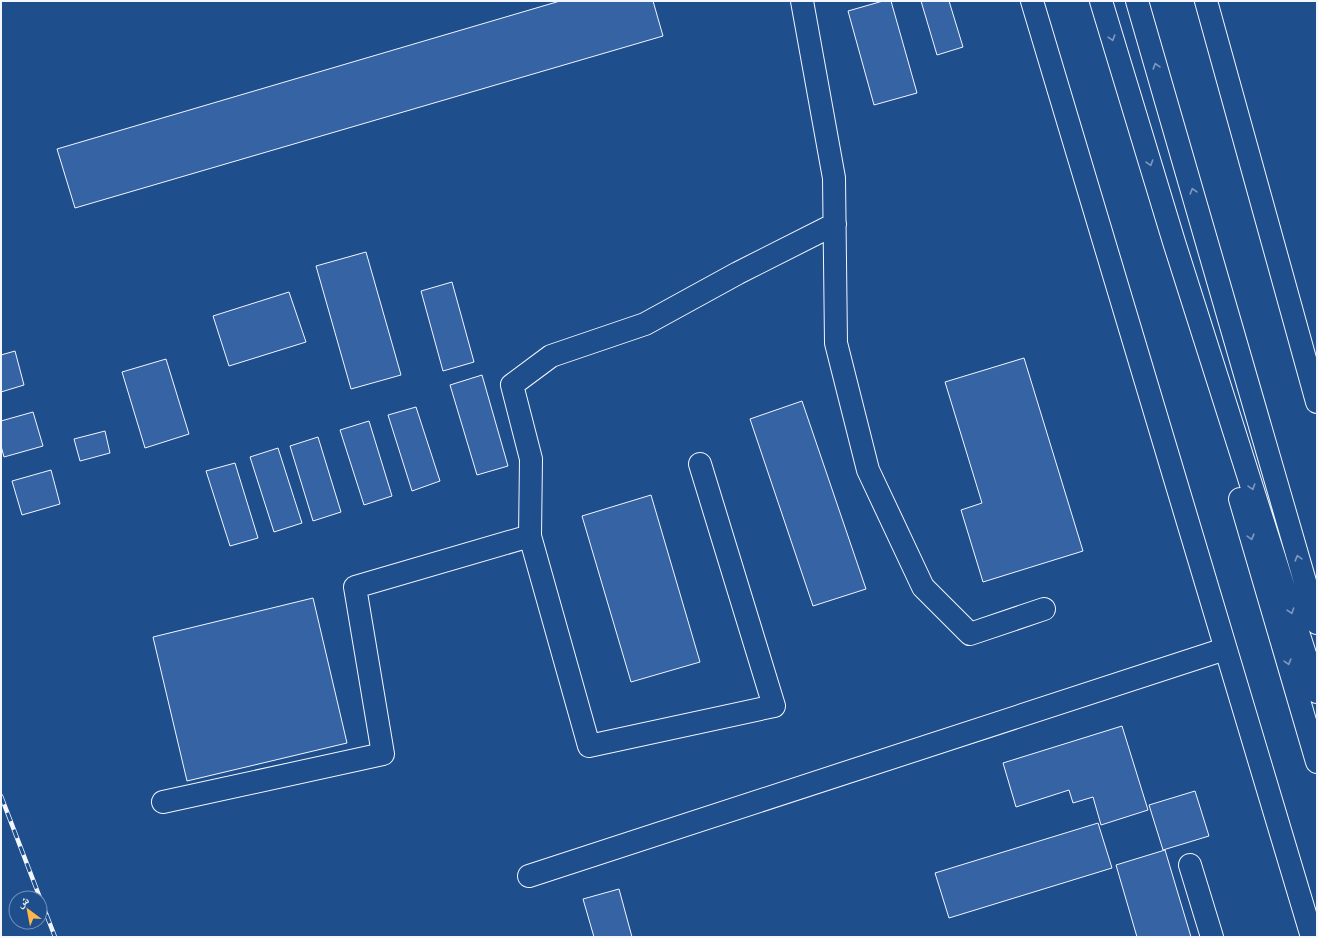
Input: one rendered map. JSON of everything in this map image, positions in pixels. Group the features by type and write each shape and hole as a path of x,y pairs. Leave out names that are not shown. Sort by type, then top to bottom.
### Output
{"street":[{"path":"802,1 834,178 836,343 868,470 923,587 970,634 1044,610"},
{"path":"1032,1 1312,937"},
{"path":"1101,1 1174,242 1317,692"},
{"path":"1137,1 1317,623"},
{"path":"1206,1 1317,402"},
{"path":"1202,223 1277,435 1317,568"},
{"path":"700,464 774,706 590,746 530,536 531,459 512,385 550,356 645,324 834,224"},
{"path":"1174,242 1235,481 1317,762"},
{"path":"163,802 383,754 355,587 530,536"},
{"path":"529,876 1225,649"},
{"path":"1190,864 1212,937"}],"building":[{"path":"560,1 653,1 663,36 75,208 57,149"},
{"path":"883,1 891,1 917,93 874,105 848,11"},
{"path":"921,1 949,1 963,47 937,55"},
{"path":"366,252 401,375 351,389 316,266"},
{"path":"452,282 474,362 443,371 421,291"},
{"path":"289,292 306,342 229,366 213,316"},
{"path":"15,351 24,385 1,392 1,355"},
{"path":"1024,358 1083,551 983,582 961,510 982,503 945,382"},
{"path":"166,359 189,434 145,448 122,372"},
{"path":"482,375 508,466 477,475 450,385"},
{"path":"802,401 866,589 813,606 750,419"},
{"path":"416,407 440,481 412,491 388,415"},
{"path":"33,412 43,446 4,457 1,446 1,421"},
{"path":"369,421 392,496 364,505 340,430"},
{"path":"105,431 110,453 80,461 74,439"},
{"path":"318,437 341,512 313,521 290,446"},
{"path":"278,448 302,523 274,532 250,457"},
{"path":"235,463 258,538 230,546 206,471"},
{"path":"51,470 60,504 22,515 12,481"},
{"path":"651,495 700,662 631,682 582,516"},
{"path":"313,598 347,743 187,781 153,637"},
{"path":"1122,726 1148,810 1101,825 1093,797 1073,803 1069,790 1016,807 1003,763"},
{"path":"1195,791 1209,836 1163,850 1149,805"},
{"path":"1098,823 1112,868 949,918 935,873"},
{"path":"1165,850 1191,937 1137,937 1116,865"},
{"path":"619,889 632,937 594,937 583,899"}],"railway":[{"path":"1,796 37,890"},
{"path":"48,919 55,937"}]}
